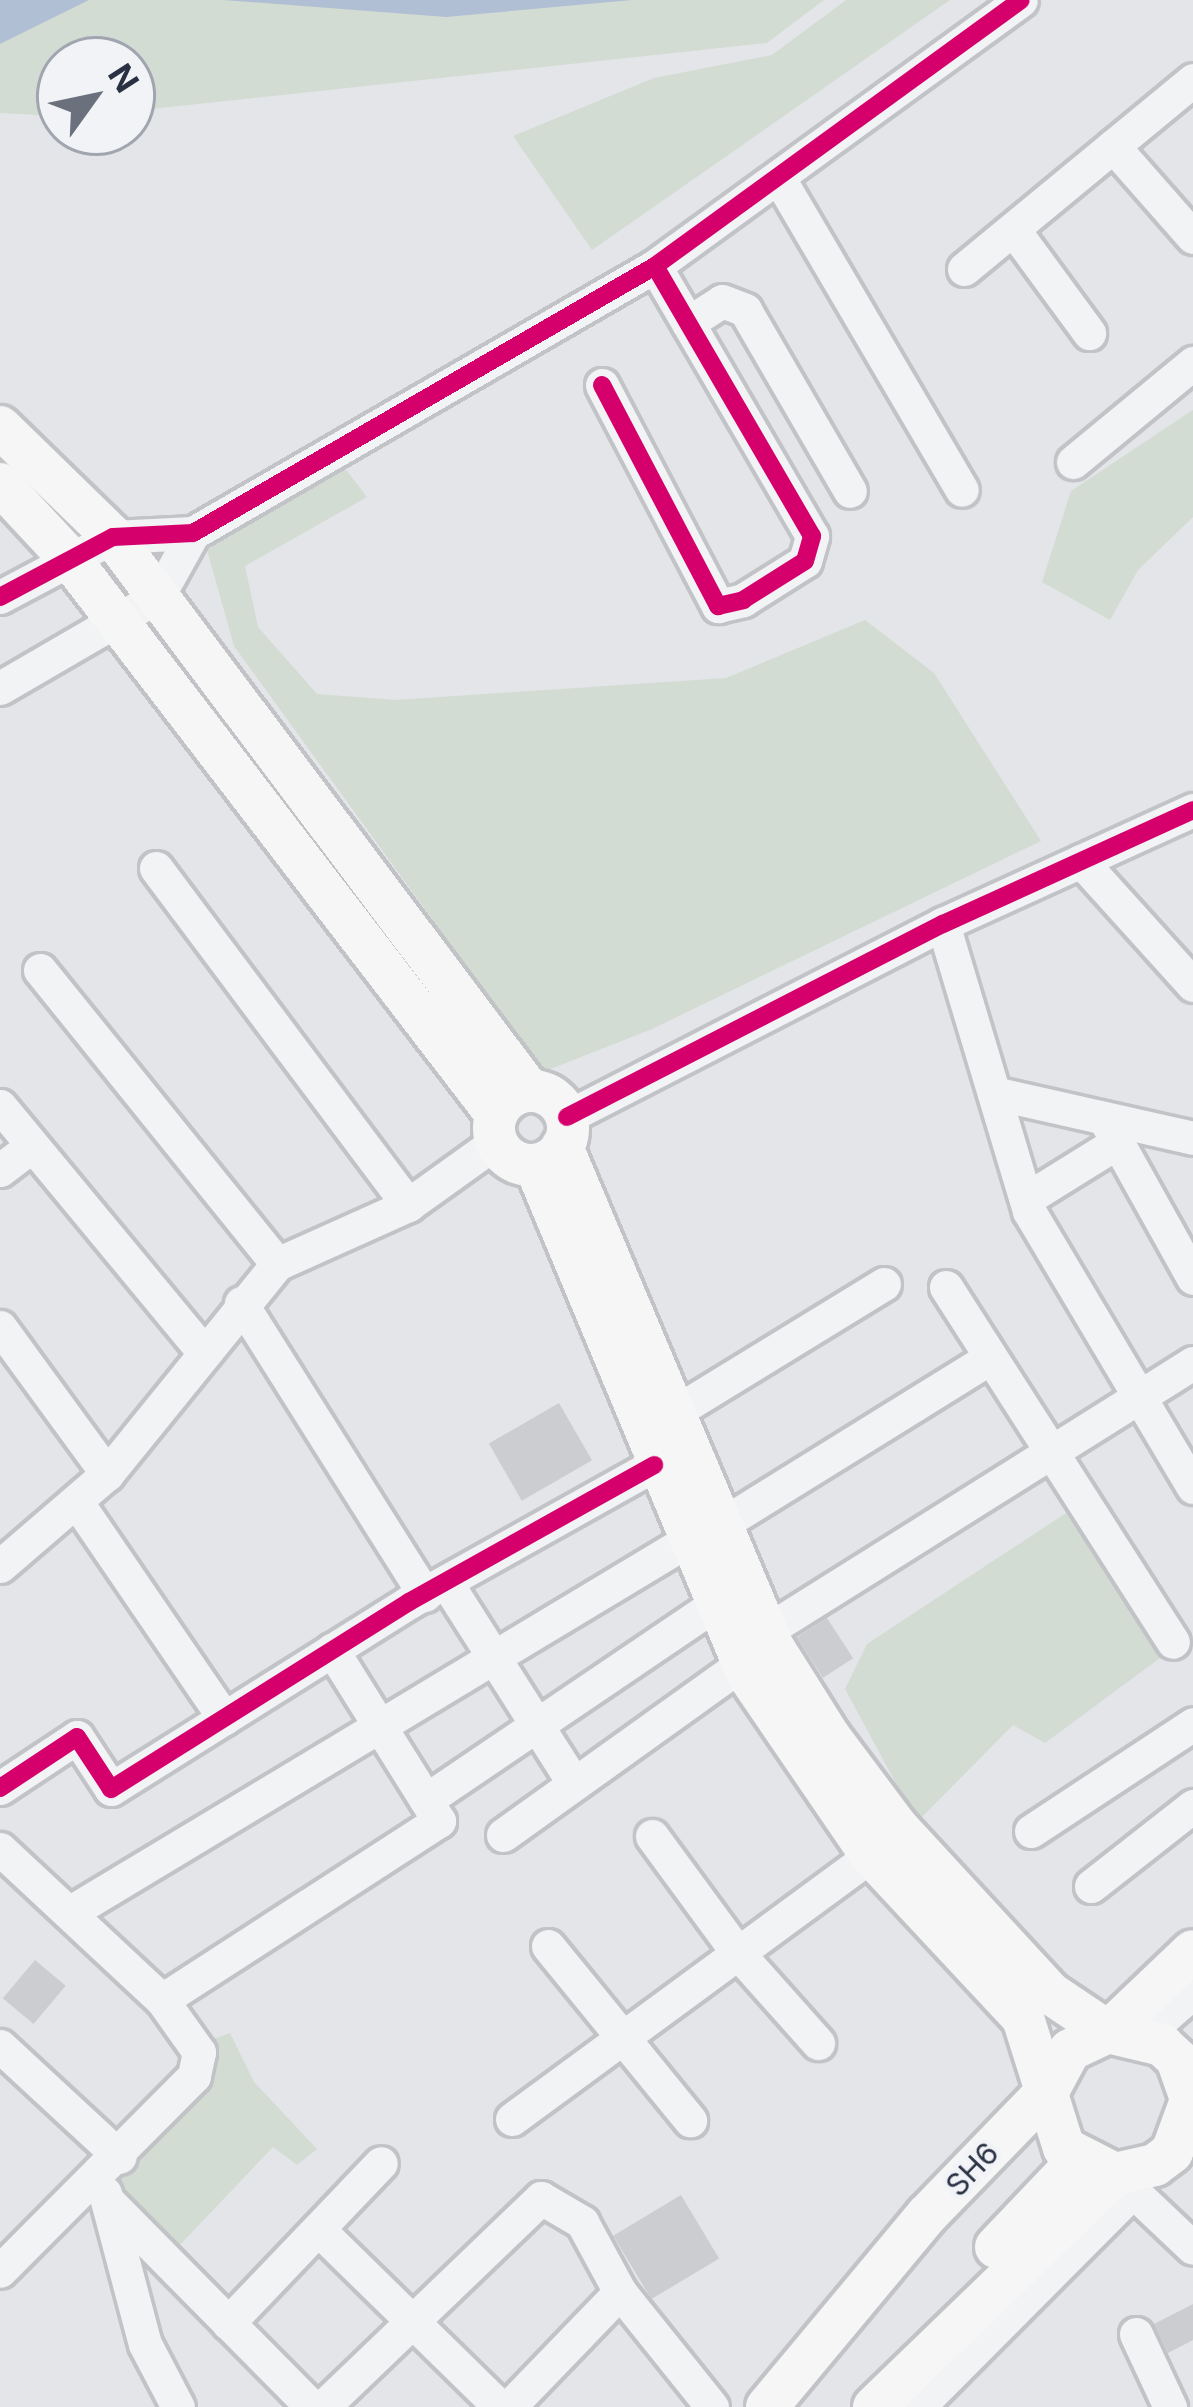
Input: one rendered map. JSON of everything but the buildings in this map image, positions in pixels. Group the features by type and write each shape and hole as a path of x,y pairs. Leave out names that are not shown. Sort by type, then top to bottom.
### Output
{"main road":[{"path":"0,427 113,536 158,596 507,1115 511,1160 555,1143"},
{"path":"0,484 70,559 507,1115"},
{"path":"507,1115 552,1096 555,1143 654,1465 705,1533 754,1648 871,1855 1023,2018 1049,2102 1109,2176"},
{"path":"555,1143 675,1412 705,1533 715,1604 897,1827 1050,1993 1177,2060 1190,2121 1155,2165 1109,2176 842,2407"},
{"name":"SH6","path":"766,2407 927,2216 1049,2102 1070,2050 1126,2033 1193,1951"},
{"path":"789,2407 1049,2102"},
{"path":"874,2407 1014,2264 1109,2176"}],"street":[{"path":"0,597 113,536 193,532 656,266 1021,0"},
{"path":"964,269 1193,80"},
{"path":"1113,146 1193,237"},
{"path":"780,180 962,490"},
{"path":"1013,229 1089,333"},
{"path":"602,386 718,606 743,600 805,561 812,536 656,266"},
{"path":"688,323 722,301 745,310 850,491"},
{"path":"1073,462 1193,363"},
{"path":"0,688 158,596 193,532"},
{"path":"555,1143 943,925 1193,810"},
{"path":"1082,861 1193,985"},
{"path":"156,868 408,1204"},
{"path":"943,925 1026,1199 1137,1398 1193,1487"},
{"path":"40,970 277,1264"},
{"path":"994,1093 1111,1130 1193,1138"},
{"path":"0,1106 203,1351"},
{"path":"5,1550 107,1474 277,1264 408,1204 507,1115"},
{"path":"1026,1199 1111,1130"},
{"path":"1111,1130 1193,1278"},
{"path":"0,1170 30,1147"},
{"path":"675,1412 884,1285"},
{"path":"946,1287 1173,1642"},
{"path":"241,1303 435,1589 494,1660 574,1784"},
{"path":"0,1327 107,1474"},
{"path":"69,1913 990,1358"},
{"path":"503,1835 754,1648 1193,1363"},
{"path":"0,1788 77,1737 111,1789 332,1650 654,1465"},
{"path":"76,1501 224,1718"},
{"path":"426,1800 715,1604"},
{"path":"162,2000 439,1821 332,1650"},
{"path":"1030,1831 1193,1724"},
{"path":"1091,1886 1193,1806"},
{"path":"652,1836 737,1952 818,2043"},
{"path":"0,1849 162,2000 199,2052 194,2076 110,2177 7,2251"},
{"path":"512,2119 871,1855"},
{"path":"548,1946 626,2036 689,2120"},
{"path":"1126,2033 1193,1992"},
{"path":"0,2046 228,2323 312,2407"},
{"path":"228,2323 381,2163"},
{"path":"918,2407 1109,2176 1193,2248"},
{"path":"110,2177 145,2344 178,2407"},
{"path":"322,2407 541,2198 582,2222 620,2292 712,2407"},
{"path":"318,2229 505,2407 620,2292"},
{"path":"1136,2334 1170,2407"}],"shaded area":[{"path":"0,0 824,0 767,43 156,108 156,36 36,36 36,115 0,113"},
{"path":"846,0 950,0 592,250 513,136 654,78 772,55"},
{"path":"1193,410 1193,517 1138,570 1110,620 1042,582 1071,491"},
{"path":"344,467 367,497 245,566 258,627 317,694 395,700 726,678 865,620 934,673 1041,841 652,1029 543,1072 234,646 207,550"},
{"path":"1066,1513 1164,1655 1045,1743 1013,1725 917,1822 845,1689 867,1644"},
{"path":"230,2033 254,2082 317,2149 297,2165 273,2147 177,2248 119,2182 207,2087 211,2040"}],"water":[{"path":"0,0 89,0 0,44"},
{"path":"223,0 632,0 446,17"}],"cycle path":[{"path":"0,597 113,537 193,533 655,266 1021,0"},
{"path":"602,385 718,606 743,600 805,561 812,536 655,266"},
{"path":"567,1117 943,924 1193,810"},
{"path":"0,1788 77,1737 111,1789 409,1602 654,1465"}]}
